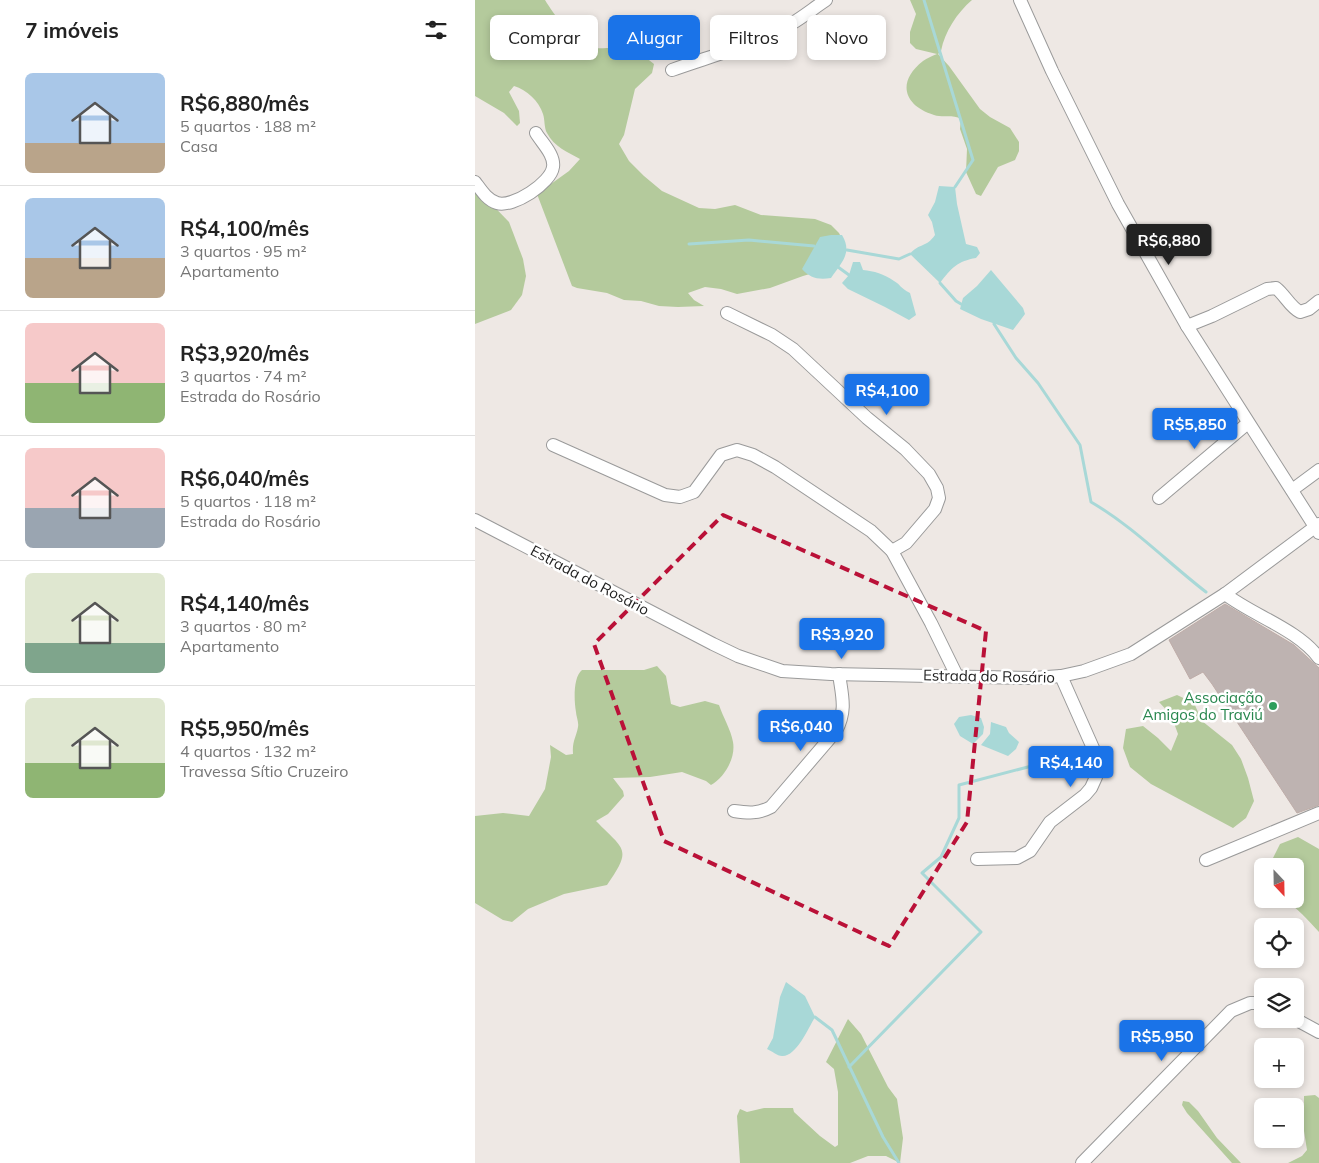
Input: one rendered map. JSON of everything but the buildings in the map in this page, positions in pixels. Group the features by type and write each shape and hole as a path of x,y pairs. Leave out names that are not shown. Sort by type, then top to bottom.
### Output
{"street":[{"path":"671,70 743,46 771,34 791,24 826,0"},
{"path":"1020,0 1052,71 1118,204 1187,326 1248,423 1318,528"},
{"path":"475,182 488,199 499,204 512,203 533,191 548,177 553,169 553,160 535,133"},
{"path":"1187,326 1267,289 1276,288 1294,309 1300,312 1309,309 1319,301"},
{"path":"727,313 772,335 793,349 867,418 905,449 929,474 937,488 939,498 935,509 906,543 892,551"},
{"path":"1159,498 1248,423"},
{"path":"553,445 665,495 681,498 694,492 721,455 737,450 775,467 871,531 892,551 931,622 957,676"},
{"path":"1292,490 1319,470"},
{"name":"Estrada do Rosário","path":"475,520 713,644 738,656 782,671 1033,678 1061,676 1103,665 1131,654 1225,594 1318,528"},
{"path":"1225,594 1301,640 1319,658"},
{"path":"734,811 754,813 763,812 771,807 836,731 842,718 844,707 839,674"},
{"path":"977,859 1017,858 1030,851 1049,822 1085,795 1091,788 1096,777 1097,764 1093,748 1061,676"},
{"path":"1206,860 1319,813"},
{"path":"1082,1163 1231,1011 1254,1003"},
{"path":"1304,1024 1319,1032"}],"highlighted area":[{"path":"723,515 986,631 967,822 889,946 664,841 594,644"}],"green space":[{"path":"475,0 545,0 556,15 490,15 490,60 598,60 598,48 608,48 608,60 649,60 654,64 652,73 635,89 624,135 619,144 629,161 644,176 662,191 699,208 715,209 735,205 761,215 815,219 831,225 839,233 844,243 820,271 770,288 737,294 705,287 688,293 694,300 704,306 659,306 641,301 624,300 607,293 577,288 572,286 537,194 569,171 580,159 553,142 546,131 541,109 535,100 523,90 514,86 509,92 519,111 520,123 517,126 504,113 475,96"},
{"path":"910,0 972,0 952,23 938,54 980,109 1010,128 1019,142 1019,151 1015,160 998,167 981,196 976,194 966,172 967,149 960,129 961,119 937,116 924,111 916,106 907,92 909,77 914,69 925,60 937,54 916,49 910,43 910,32 916,14"},
{"path":"475,187 509,222 523,259 526,276 522,295 511,310 475,324"},
{"path":"657,666 666,676 671,704 680,707 705,701 719,705 733,742 731,761 724,773 711,785 706,781 682,772 650,777 613,778 623,791 624,796 608,814 596,821 619,844 622,850 620,863 607,885 564,894 528,909 512,922 503,920 475,903 475,816 503,813 529,816 545,789 551,757 550,745 566,755 573,754 578,725 575,696 579,673 582,670 644,670"},
{"path":"1177,695 1194,703 1202,721 1232,745 1241,759 1254,801 1246,818 1233,828 1151,784 1130,767 1123,748 1126,729 1143,726 1171,751 1178,734 1171,715 1159,702"},
{"path":"1298,837 1319,849 1319,932 1294,908 1304,908 1304,858 1273,858 1280,844"},
{"path":"848,1019 861,1034 888,1087 897,1099 903,1138 900,1163 886,1156 868,1156 850,1163 740,1163 737,1116 740,1109 747,1112 764,1108 793,1108 794,1112 820,1136 835,1147 838,1145 838,1092 834,1069 826,1062"},
{"path":"1315,1095 1319,1098 1319,1163 1288,1163 1302,1156 1307,1150 1304,1131 1304,1096"},
{"path":"1183,1101 1189,1102 1198,1111 1217,1138 1241,1163 1232,1163 1187,1113 1182,1105"}],"water":[{"path":"939,186 955,187 966,244 977,247 980,253 976,258 955,266 940,283 910,254 916,248 929,242 935,235 928,215 935,202"},
{"path":"842,235 845,241 846,253 842,263 831,278 822,279 811,276 802,269 820,237"},
{"path":"853,262 860,262 863,270 886,276 910,293 916,315 909,320 848,289 842,283 849,275"},
{"path":"991,270 1023,308 1025,314 1013,330 981,319 960,309 963,298"},
{"path":"971,715 981,718 984,727 983,734 973,744 960,736 954,724 959,717"},
{"path":"991,722 1006,727 1009,733 1019,742 1016,749 1008,756 981,745 990,734"},
{"path":"786,982 805,996 815,1017 797,1047 787,1055 782,1056 767,1049 773,1038 780,997"}],"waterway":[{"path":"924,0 973,160 955,187"},
{"path":"689,244 749,240 814,246"},
{"path":"847,250 899,259 910,254"},
{"path":"838,267 849,275"},
{"path":"940,283 961,304"},
{"path":"994,324 1016,358 1038,383 1080,445 1091,502 1122,522 1206,592"},
{"path":"849,1067 981,932 922,873 941,857 959,818 959,785 1066,757"},
{"path":"815,1017 832,1030 883,1137 899,1163"}],"place":[{"name":"Associação Amigos do Traviú","path":"1273,706"}]}
